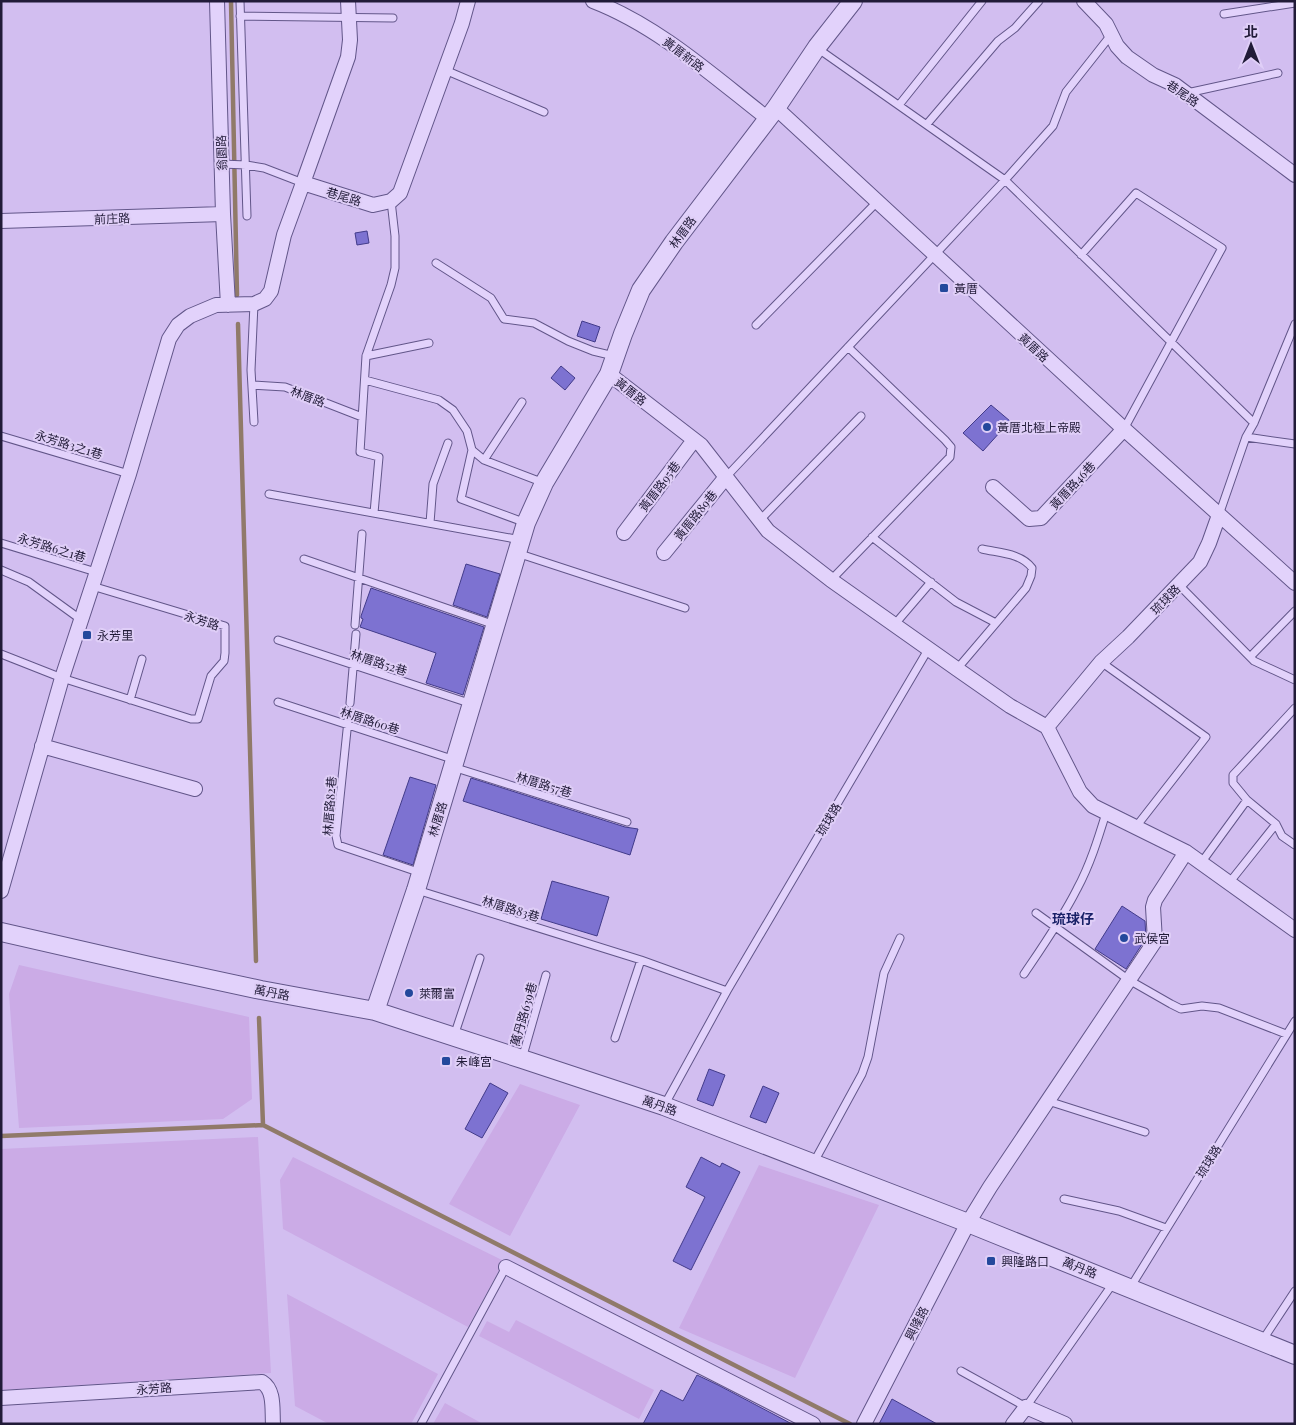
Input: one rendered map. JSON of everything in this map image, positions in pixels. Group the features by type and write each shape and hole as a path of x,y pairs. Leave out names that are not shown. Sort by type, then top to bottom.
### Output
{"street":[{"name":"翁園路","path":"217,1 223,214 228,305"},
{"path":"1,891 62,678 129,474 169,339 178,325 190,316 216,305 254,304 266,299 271,291 284,234 348,57 350,40 348,1"},
{"path":"391,201 400,192 462,23 468,1"},
{"name":"黃厝新路","path":"593,1 612,8 656,33 772,113"},
{"name":"林厝路","path":"375,1011 419,881 526,523 544,483 609,374 641,290 674,242 772,113 817,48 853,1"},
{"name":"巷尾路","path":"1088,2 1126,57 1175,85 1295,175"},
{"name":"黃厝路","path":"772,113 877,202 1295,583"},
{"name":"巷尾路","path":"302,183 373,205 391,201"},
{"name":"前庄路","path":"1,221 223,214"},
{"name":"黃厝路","path":"609,374 701,445 768,532 831,580 957,669 1010,706 1047,727"},
{"name":"黃厝路46巷","path":"993,487 1028,519 1041,518 1124,429"},
{"name":"黃厝路95巷","path":"624,533 694,440"},
{"name":"黃厝路89巷","path":"664,553 726,476"},
{"name":"琉球路","path":"1047,727 1102,662 1179,586 1200,562 1219,515"},
{"path":"1047,727 1080,792 1093,806 1186,852 1295,930"},
{"path":"42,746 195,789"},
{"path":"968,1223 990,1186 1155,941 1153,907 1155,900 1186,852"},
{"name":"萬丹路","path":"1,932 174,972 375,1011 522,1059 664,1106 813,1163 968,1223 1295,1355"},
{"name":"興隆路","path":"864,1424 968,1223"},
{"path":"506,1267 812,1424"},
{"name":"永芳路","path":"1,1398 262,1382 268,1386 271,1392 273,1424"},
{"path":"1013,1424 1026,1407 1065,1424"}],"lane":[{"path":"240,1 247,216"},
{"path":"899,105 982,1"},
{"path":"927,124 998,41 1015,28 1039,1"},
{"path":"1224,14 1295,3"},
{"path":"240,16 392,18"},
{"path":"726,476 1005,180 1053,126 1066,92 1111,35"},
{"path":"817,48 1005,180 1254,423"},
{"path":"445,70 544,112"},
{"path":"1186,93 1278,73"},
{"path":"222,164 264,168 302,183"},
{"path":"1082,255 1136,193 1222,248 1124,429"},
{"path":"374,513 379,458 360,452 366,356 391,285 395,268 395,236 391,201"},
{"path":"756,325 877,202"},
{"path":"436,263 490,298 504,319 534,323 568,341 593,351 615,356"},
{"path":"254,304 252,340 254,422"},
{"path":"1219,515 1246,437 1254,423 1295,324"},
{"path":"366,356 429,344"},
{"path":"831,580 950,457 951,448 848,347"},
{"path":"364,380 439,400 453,410 467,431 472,450 461,499 526,523"},
{"name":"林厝路","path":"252,385 285,387 362,417"},
{"path":"484,460 522,402"},
{"path":"760,520 861,416"},
{"name":"永芳路3之1巷","path":"1,436 129,474"},
{"path":"1246,437 1295,444"},
{"path":"430,523 433,484 448,443"},
{"path":"472,450 484,460 544,483"},
{"path":"270,494 430,523 519,546 686,608"},
{"path":"355,624 362,534"},
{"path":"872,537 956,602 996,623"},
{"name":"永芳路6之1巷","path":"1,543 96,572"},
{"path":"957,669 1026,588 1031,576 1032,568 1019,557 982,549"},
{"path":"304,559 495,625"},
{"path":"1,570 29,582 80,619"},
{"path":"894,624 931,582"},
{"name":"永芳路","path":"1,654 62,678 192,719 198,719 211,676 224,661 225,626 92,586"},
{"path":"1179,586 1254,661 1295,680"},
{"path":"1250,656 1295,611"},
{"name":"林厝路82巷","path":"356,634 336,836 338,845 419,881"},
{"name":"林厝路52巷","path":"278,640 473,704"},
{"name":"琉球路","path":"664,1106 727,991 929,648"},
{"path":"130,700 142,659"},
{"path":"1102,662 1206,737 1135,828"},
{"name":"林厝路60巷","path":"278,702 454,763"},
{"path":"1295,708 1233,774 1233,783 1247,800 1276,824 1282,836 1295,845"},
{"name":"林厝路57巷","path":"454,763 627,822"},
{"path":"1201,863 1247,800"},
{"path":"1024,974 1056,927 1078,888 1094,850 1106,813"},
{"path":"1229,883 1276,824"},
{"name":"林厝路83巷","path":"419,881 600,948 641,960"},
{"path":"1036,913 1129,980 1181,1009 1202,1006 1219,1008 1286,1034"},
{"path":"813,1163 862,1074 868,1057 884,973 900,938"},
{"path":"453,1037 480,958"},
{"path":"615,1038 641,960 727,991"},
{"name":"萬丹路639巷","path":"522,1059 546,975"},
{"name":"琉球路","path":"1026,1407 1166,1228 1295,1021"},
{"path":"1048,1101 1145,1132"},
{"path":"1064,1199 1119,1211 1166,1228"},
{"path":"421,1424 506,1267"},
{"path":"1261,1342 1295,1291"},
{"path":"961,1371 1026,1407"}],"shaded area":[{"path":"19,965 249,1017 252,1099 223,1119 19,1128 9,994"},
{"path":"520,1084 580,1105 510,1236 449,1204"},
{"path":"258,1137 271,1373 1,1390 1,1149"},
{"path":"293,1157 504,1261 468,1327 283,1229 280,1180"},
{"path":"759,1165 879,1205 795,1378 679,1328"},
{"path":"287,1294 438,1374 411,1424 329,1424 295,1406"},
{"path":"516,1320 654,1390 639,1419 479,1336 487,1321 509,1332"},
{"path":"445,1403 483,1424 433,1424"}],"building":[{"path":"367,231 369,243 357,245 355,233"},
{"path":"582,321 600,327 595,342 577,336"},
{"path":"561,366 575,378 565,390 551,378"},
{"name":"黃厝北極上帝殿","path":"991,405 1010,421 983,451 963,433"},
{"path":"466,564 500,574 487,617 453,605"},
{"path":"371,588 484,627 463,695 426,683 436,653 360,627 363,619 361,616"},
{"path":"410,777 436,785 413,865 383,855"},
{"path":"471,778 625,827 638,829 630,855 463,801"},
{"path":"552,881 609,897 597,936 541,919"},
{"name":"武侯宮","path":"1122,906 1145,921 1146,938 1126,969 1095,949"},
{"path":"709,1069 725,1075 713,1106 697,1100"},
{"path":"490,1083 508,1093 482,1138 465,1129"},
{"path":"763,1086 779,1093 766,1123 750,1117"},
{"path":"701,1157 720,1167 722,1163 740,1172 691,1270 673,1261 705,1197 686,1187"},
{"path":"697,1375 792,1424 643,1424 661,1390 683,1401"},
{"path":"892,1399 937,1424 879,1424"}],"waterway":[{"path":"231,1 237,295"},
{"path":"238,324 256,961"},
{"path":"259,1018 263,1125"},
{"path":"1,1136 263,1125 850,1424"}],"place":[{"name":"黃厝","path":"944,288"},
{"name":"黃厝北極上帝殿","path":"987,427"},
{"name":"永芳里","path":"87,635"},
{"name":"武侯宮","path":"1124,938"},
{"name":"萊爾富","path":"409,993"},
{"name":"朱峰宮","path":"446,1061"},
{"name":"興隆路口","path":"991,1261"}],"district":[{"name":"琉球仔","path":"1073,918"}]}
